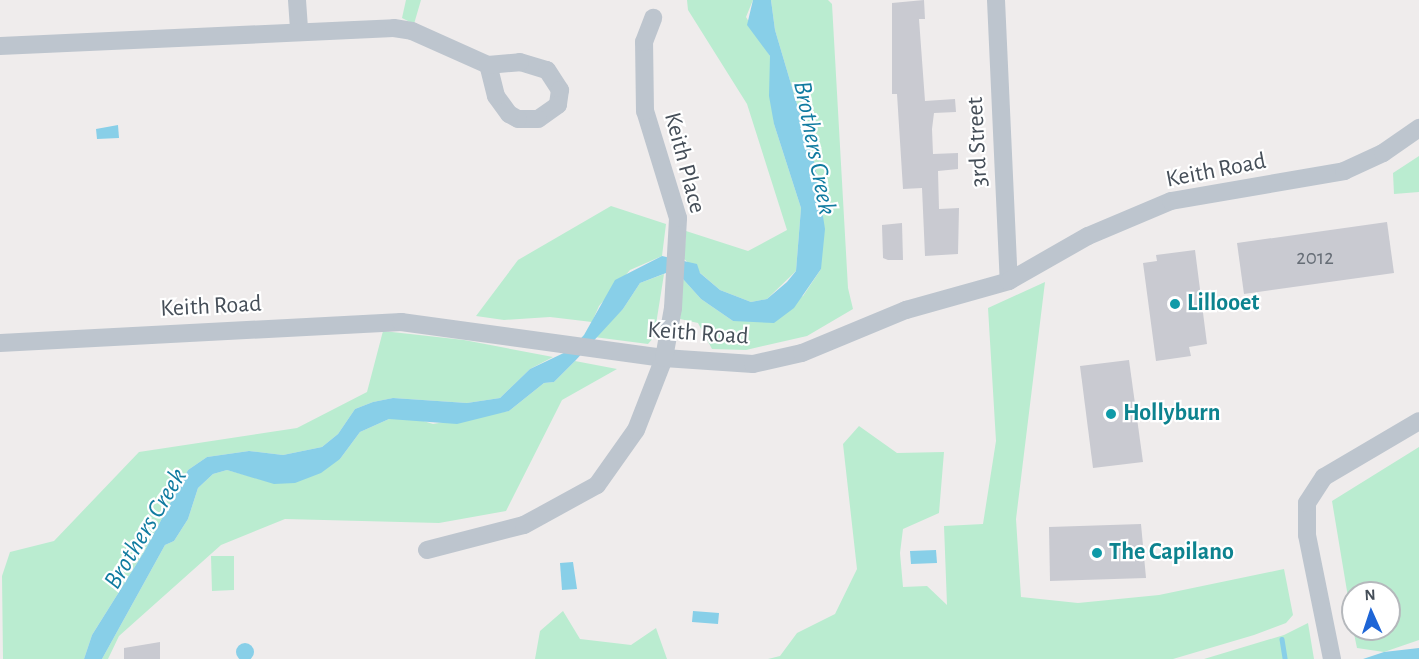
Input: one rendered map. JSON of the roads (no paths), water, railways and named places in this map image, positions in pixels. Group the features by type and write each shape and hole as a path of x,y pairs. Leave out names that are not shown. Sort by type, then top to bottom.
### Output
{"street":[{"path":"297,0 299,30"},
{"name":"3rd Street","path":"996,0 1009,281"},
{"name":"Keith Place","path":"427,550 524,525 597,486 636,430 664,358 673,308 678,218 645,111 644,42 653,18"},
{"path":"0,46 383,27 412,31 488,65"},
{"name":"Keith Road","path":"0,343 401,322 514,335 664,358 753,364 802,353 906,310 1009,281 1088,236 1171,201 1344,171 1383,153 1419,128"},
{"path":"1332,659 1306,513 1317,484 1419,421"}],"water":[{"path":"753,0 771,0 775,30 815,165 825,229 821,269 794,308 774,323 733,321 701,299 683,279 666,273 640,283 623,309 554,382 544,383 509,411 457,424 389,419 360,432 340,459 321,473 295,483 274,484 227,470 213,474 198,488 188,519 174,541 165,545 102,659 84,659 92,635 144,552 188,470 207,457 249,451 283,455 322,447 338,434 355,409 373,402 393,398 467,403 500,398 530,369 570,350 584,335 615,280 662,256 697,264 700,273 720,290 751,302 767,299 787,282 796,271 801,208 774,124 769,96 770,56 747,25"},
{"path":"118,125 119,138 97,139 96,129"},
{"path":"936,550 937,563 911,564 910,551"},
{"path":"573,562 577,589 562,590 560,563"},
{"path":"693,611 719,613 718,624 692,622"},
{"path":"245,643 251,646 254,652 251,658 245,661 239,658 236,652 239,646"},
{"path":"1419,648 1419,659 1363,659 1384,652"}],"waterway":[{"path":"1282,639 1285,659"}],"place":[{"name":"Lillooet","path":"1175,304"},
{"name":"Hollyburn","path":"1111,414"},
{"name":"The Capilano","path":"1097,553"}],"water label":[{"name":"Brothers Creek","path":"814,148"},
{"name":"Brothers Creek","path":"146,529"}]}
